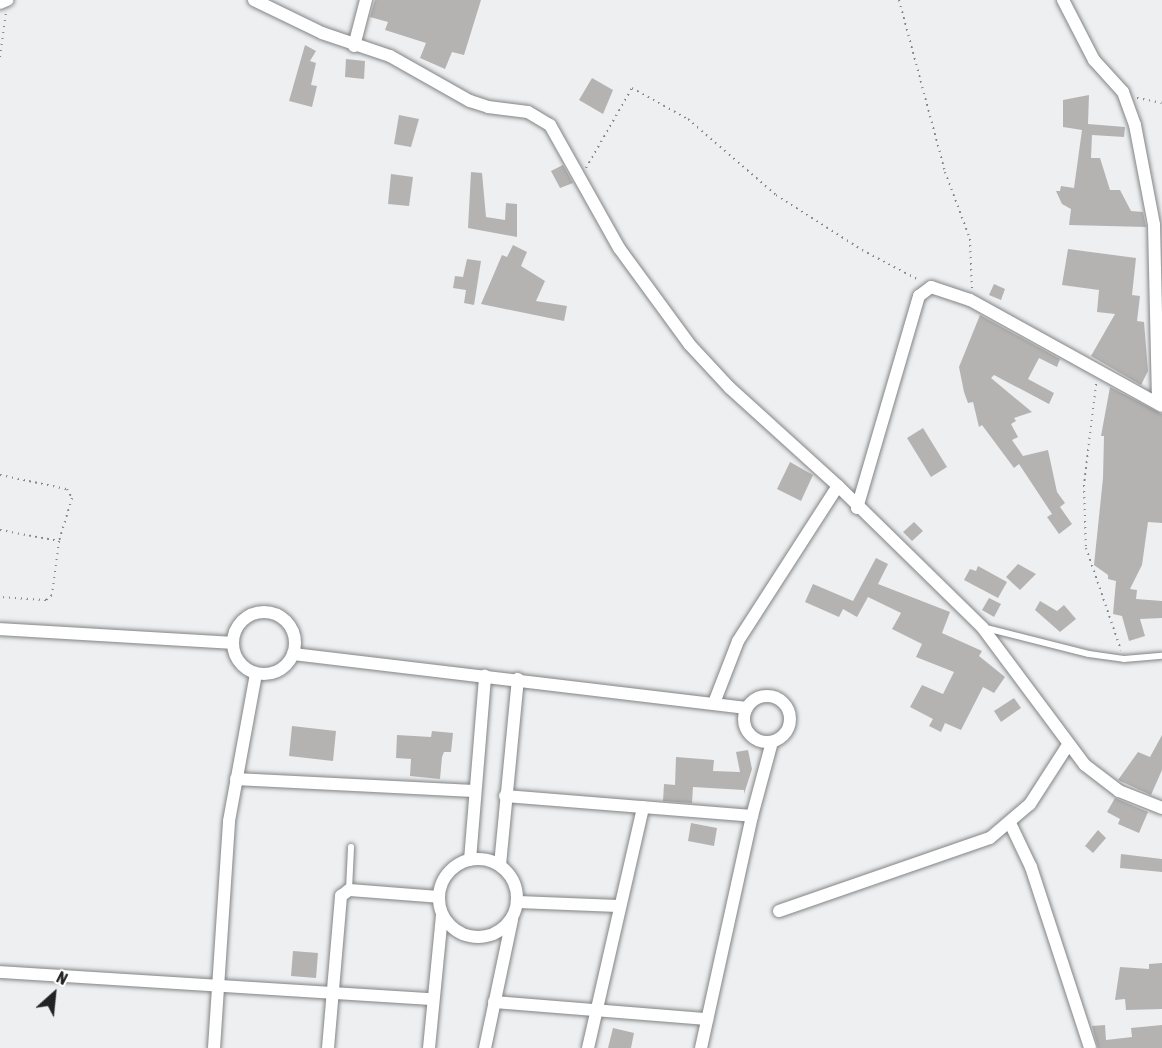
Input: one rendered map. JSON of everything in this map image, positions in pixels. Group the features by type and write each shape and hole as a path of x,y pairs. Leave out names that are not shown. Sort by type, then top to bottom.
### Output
{"street":[{"path":"0,5 7,0"},
{"path":"254,0 354,46 390,56 470,101 541,117 550,125 582,175 619,248 690,345 730,388 838,486 857,508 880,526 982,627 1068,745 1102,781 1162,808"},
{"path":"354,46 366,0"},
{"path":"857,508 919,296 931,287 970,300 1098,373 1160,404 1154,225 1135,125 1123,92 1094,60 1063,0"},
{"path":"714,704 738,641 838,486"},
{"path":"261,612 276,615 288,624 294,638 293,654 285,666 272,674 256,674 239,663 232,643 236,628 247,617 261,612"},
{"path":"0,629 232,643"},
{"path":"293,654 747,708"},
{"path":"214,1048 228,830 256,674"},
{"path":"470,860 473,791 485,676"},
{"path":"485,1048 512,920 518,902 517,888 500,865 518,679"},
{"path":"701,1048 752,816 772,742 789,727 786,705 765,696 747,708 744,718 752,736 772,742"},
{"path":"778,911 990,838 1030,804 1068,745"},
{"path":"236,778 473,791"},
{"path":"506,796 752,816"},
{"path":"588,1048 618,906 643,807"},
{"path":"1010,823 1032,867 1090,1048"},
{"path":"429,1048 442,915 439,897 448,873 470,860 500,865"},
{"path":"328,1048 339,903 349,890 439,897"},
{"path":"518,902 618,906"},
{"path":"442,915 450,927 476,938 490,937 512,920"},
{"path":"0,972 433,999"},
{"path":"494,1002 597,1007 707,1019"}],"lane":[{"path":"982,627 1124,659 1162,656"},
{"path":"349,890 351,847"}],"path":[{"path":"899,0 945,172 970,239 974,267 970,300"},
{"path":"0,5 6,12 0,57"},
{"path":"582,175 632,88 688,119 776,195 862,250 931,287"},
{"path":"1123,92 1162,103"},
{"path":"1098,373 1084,485 1086,548 1124,659"},
{"path":"0,474 71,493 49,598 0,597"},
{"path":"0,530 59,542"}],"building":[{"path":"375,0 481,0 464,55 452,52 445,69 420,58 426,43 385,30 388,22 370,17"},
{"path":"305,45 316,51 310,61 316,63 311,85 317,86 312,107 289,101"},
{"path":"346,59 365,61 364,79 345,77"},
{"path":"592,78 613,90 603,114 579,100"},
{"path":"1089,95 1088,124 1125,127 1124,137 1092,135 1091,158 1100,158 1110,190 1120,190 1131,211 1143,212 1146,227 1069,225 1071,209 1062,204 1056,191 1060,191 1061,186 1074,188 1082,130 1063,127 1063,100"},
{"path":"399,115 419,119 411,147 394,144"},
{"path":"563,165 573,183 560,188 551,171"},
{"path":"471,172 482,173 486,217 505,220 506,203 517,204 517,237 468,228"},
{"path":"391,174 413,177 409,206 388,204"},
{"path":"513,245 527,252 521,266 545,281 536,301 567,306 564,321 481,304 502,255 507,257"},
{"path":"1068,249 1136,258 1132,295 1140,296 1137,321 1144,322 1148,371 1141,385 1091,356 1115,314 1097,312 1099,290 1062,285"},
{"path":"467,259 481,261 474,305 464,303 466,290 453,288 455,276 463,277"},
{"path":"994,284 1005,289 1001,300 989,295"},
{"path":"980,315 1060,359 1057,367 1039,358 1028,379 1054,393 1049,404 994,375 991,378 1032,412 1014,418 1016,421 1011,424 1018,437 1012,440 1023,456 1048,450 1057,492 1065,503 1060,507 1072,524 1059,534 1047,517 1052,514 1019,464 1014,468 982,425 979,427 973,402 968,403 964,392 959,367"},
{"path":"1110,387 1162,414 1162,523 1148,522 1142,565 1130,589 1137,590 1136,599 1162,601 1162,618 1140,619 1145,636 1129,641 1122,616 1113,614 1116,581 1108,579 1108,575 1094,565 1103,478 1104,436 1101,436"},
{"path":"923,428 947,467 931,477 907,438"},
{"path":"790,462 813,475 801,501 777,489"},
{"path":"914,522 923,531 912,541 903,532"},
{"path":"876,558 888,564 878,584 950,612 942,633 982,651 979,656 1005,677 994,693 983,687 961,730 945,723 941,732 929,726 933,719 910,707 922,685 943,694 954,672 916,657 922,644 892,629 901,613 868,597 857,617 843,609 839,617 805,602 813,584 853,601"},
{"path":"1018,564 1036,574 1020,590 1006,577"},
{"path":"978,566 1007,582 998,598 964,580 970,569 976,571"},
{"path":"989,598 1001,604 994,617 982,610"},
{"path":"1040,601 1057,611 1064,605 1076,619 1060,632 1035,610"},
{"path":"1014,698 1021,708 1001,722 994,711"},
{"path":"292,726 336,731 333,761 289,756"},
{"path":"432,731 453,733 451,752 444,752 442,757 440,779 410,776 411,759 396,758 397,735 431,737"},
{"path":"1162,735 1162,770 1151,795 1118,780 1138,752 1150,757"},
{"path":"748,750 752,769 744,794 744,790 693,787 692,803 663,801 664,784 675,785 676,757 714,760 713,771 740,772 736,752"},
{"path":"1115,798 1148,812 1139,833 1118,824 1120,819 1107,812"},
{"path":"691,823 717,828 714,846 688,841"},
{"path":"1098,830 1106,838 1093,853 1085,846"},
{"path":"1121,854 1162,859 1162,872 1120,868"},
{"path":"293,951 318,953 316,978 291,976"},
{"path":"1162,963 1162,1009 1126,1010 1125,999 1115,1000 1120,967 1149,969 1149,964"},
{"path":"1105,1025 1106,1040 1132,1037 1131,1028 1162,1025 1162,1048 1098,1048 1092,1026"},
{"path":"613,1028 634,1033 631,1048 608,1048"}]}
